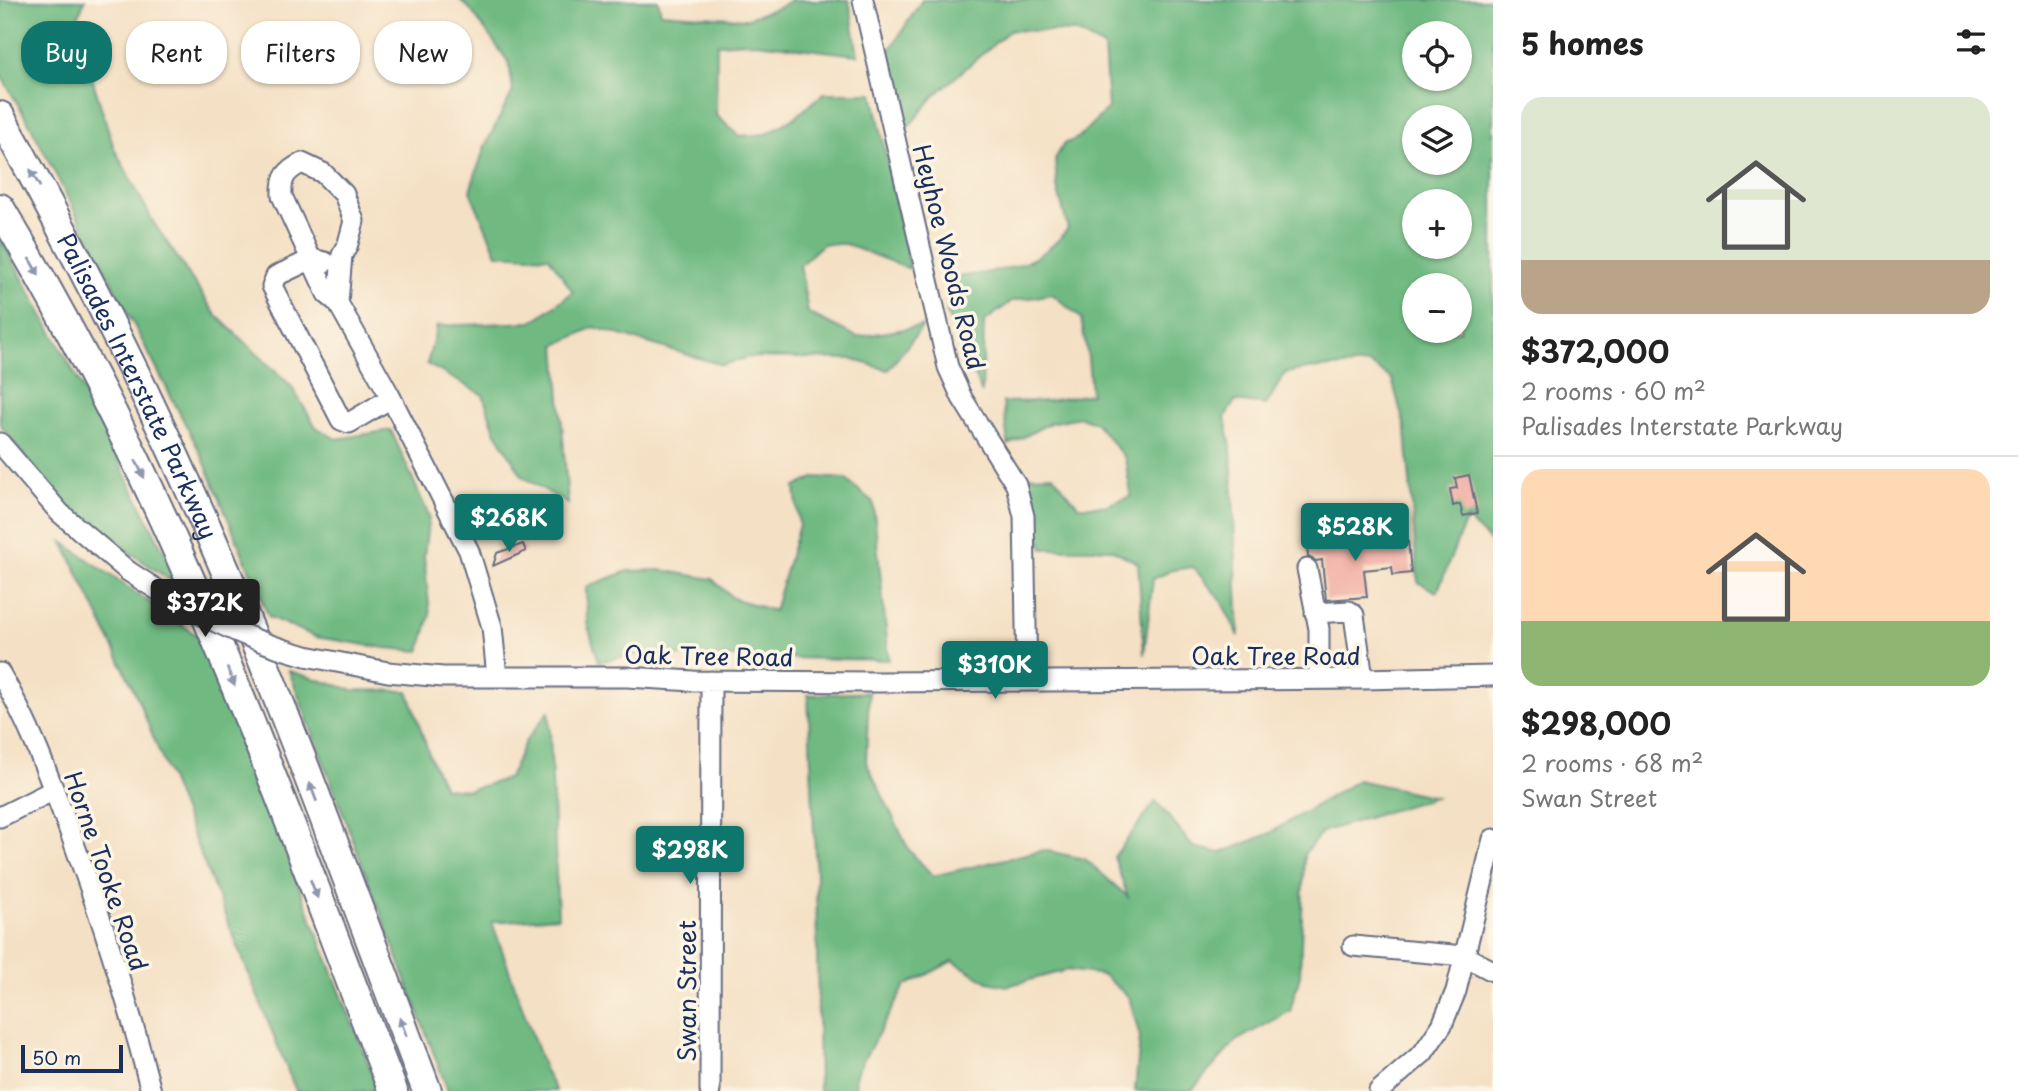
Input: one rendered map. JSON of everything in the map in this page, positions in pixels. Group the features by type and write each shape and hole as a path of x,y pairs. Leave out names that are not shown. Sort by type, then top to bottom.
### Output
{"highway":[{"name":"Palisades Interstate Parkway","path":"0,116 107,316 202,517 265,668 427,1091"},
{"name":"Palisades Interstate Parkway","path":"0,208 90,370 186,569 243,705 393,1091"}],"street":[{"name":"Heyhoe Woods Road","path":"863,0 948,367 962,398 1016,485 1024,516 1027,680"},
{"path":"338,303 342,255 354,221 344,194 323,173 302,163 288,170 281,180 282,195 327,294 338,303 391,398 469,551 492,627 497,677"},
{"path":"342,255 327,262 312,259 275,276 272,286 341,420 348,423 391,398"},
{"name":"Oak Tree Road","path":"0,443 60,513 128,571 209,619 255,639 306,656 403,674 879,682 1493,676"},
{"path":"1307,569 1319,629 1319,679"},
{"path":"1315,613 1349,611 1354,615 1363,679"},
{"name":"Horne Tooke Road","path":"0,673 54,790 102,920 151,1091"},
{"name":"Swan Street","path":"710,1091 711,681"},
{"path":"0,817 54,790"},
{"path":"1379,1091 1423,1053 1443,1025 1456,991 1493,839"},
{"path":"1353,946 1464,956 1493,971"}],"green space":[{"path":"0,0 85,0 76,21 21,21 21,84 94,84 114,148 154,223 216,315 291,386 316,427 336,439 391,430 429,516 424,556 430,615 420,651 316,637 269,617 202,456 29,123 0,74"},
{"path":"460,0 658,0 661,13 745,19 780,7 790,0 849,0 858,55 748,42 717,44 716,115 739,136 766,134 794,118 824,93 873,93 910,269 845,244 823,244 800,265 808,313 857,337 923,326 888,370 851,359 749,357 722,365 594,327 556,345 568,504 523,477 495,431 483,395 427,364 437,326 532,322 573,292 549,257 497,254 470,191 485,146 513,91 509,63 470,9"},
{"path":"922,0 1493,0 1493,544 1467,519 1437,592 1418,582 1406,431 1392,379 1369,364 1285,373 1266,405 1235,401 1225,417 1231,447 1239,636 1220,599 1193,567 1173,570 1153,579 1144,655 1138,563 1111,549 1043,549 1023,476 1053,475 1078,506 1104,506 1131,496 1125,458 1095,422 1080,417 1050,423 1008,445 1003,402 1047,401 1091,394 1081,318 1052,294 1012,301 984,322 982,393 947,314 949,278 1000,270 1029,261 1056,242 1068,228 1057,187 1055,159 1064,144 1078,138 1108,108 1104,47 1076,32 1010,30 935,95 906,130 888,53"},
{"path":"0,237 82,387 182,588 70,508 0,424"},
{"path":"816,477 845,479 873,502 889,660 631,655 599,662 587,623 586,587 628,571 660,570 712,579 733,598 774,611 799,525 795,487"},
{"path":"63,542 202,639 379,1091 296,1091 135,692"},
{"path":"289,671 353,690 408,691 430,757 444,788 469,790 509,778 525,742 549,711 558,917 492,922 545,1071 556,1091 448,1091"},
{"path":"869,692 866,762 909,850 933,876 1043,850 1085,859 1128,897 1114,857 1156,801 1193,847 1221,853 1268,834 1358,780 1435,797 1322,832 1304,854 1300,975 1290,1011 1236,1041 1191,1091 1135,1091 1140,1037 1129,997 1103,975 1067,970 1007,986 988,982 953,961 905,986 856,1073 855,1091 819,1091 816,877 808,695"}],"building":[{"path":"1469,475 1477,513 1463,516 1460,504 1453,506 1450,489 1457,488 1455,478"},
{"path":"1349,534 1349,540 1355,540 1355,545 1408,540 1411,573 1393,575 1392,567 1364,570 1367,597 1326,600 1322,560 1316,561 1308,557 1306,538"},
{"path":"523,544 526,551 493,566 497,553"}]}
